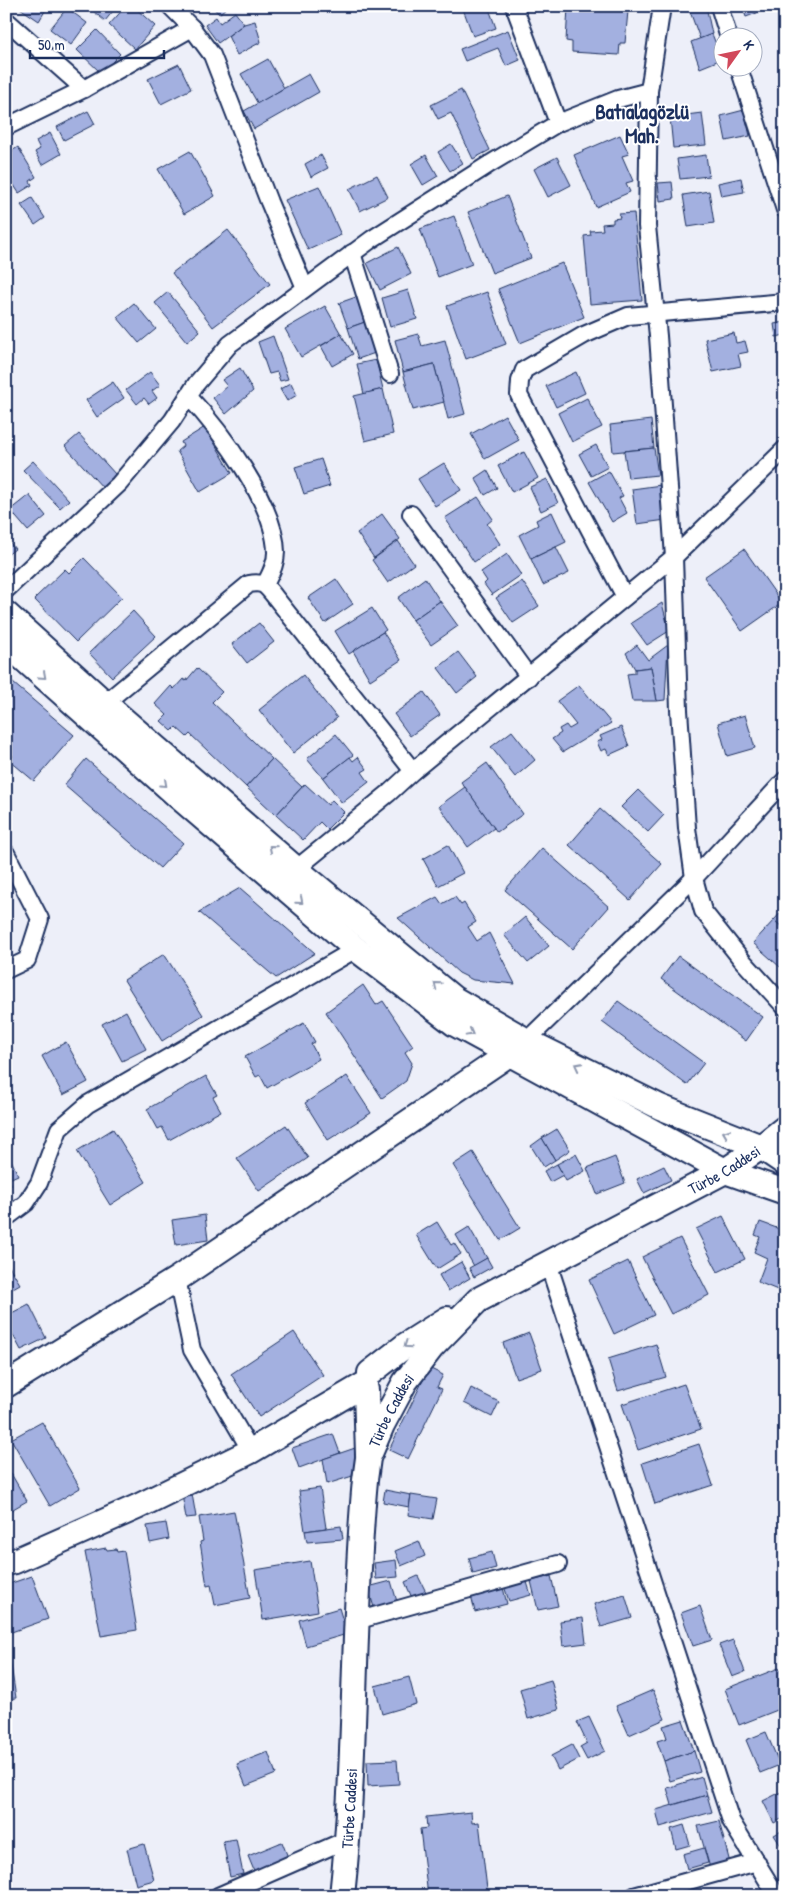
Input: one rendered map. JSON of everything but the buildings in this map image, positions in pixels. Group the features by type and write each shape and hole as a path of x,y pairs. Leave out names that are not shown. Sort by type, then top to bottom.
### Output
{"street":[{"path":"170,6 192,28 212,55 269,202 305,288"},
{"path":"514,6 558,122"},
{"path":"662,6 649,91 647,226 656,313 674,557 687,828 694,878 703,911 742,960 784,1003"},
{"path":"719,6 726,28"},
{"path":"6,20 84,89"},
{"path":"6,127 84,89 192,28"},
{"path":"742,78 785,210"},
{"path":"6,590 119,484 172,421 196,384 230,344 352,253 558,122 618,99 649,91"},
{"path":"352,253 390,374"},
{"path":"625,597 519,395 520,380 524,370 584,335 628,316 785,302"},
{"path":"188,396 225,439 259,497 268,519 276,552 274,568 265,585"},
{"path":"285,874 389,793 413,771 674,557 785,449"},
{"path":"411,514 529,677"},
{"path":"105,703 249,584 258,582 265,585 413,771"},
{"path":"6,614 105,703 285,874 356,949 455,1024 761,1147 785,1163"},
{"path":"6,643 285,874 518,1048 725,1171 785,1192"},
{"path":"6,1385 177,1279 518,1048 694,878 785,780"},
{"path":"6,853 40,919 27,960 6,970"},
{"path":"6,1218 26,1203 39,1183 59,1130 88,1104 356,949"},
{"name":"Türbe Caddesi","path":"342,1896 348,1839 356,1621 363,1503 368,1458 398,1394 420,1361 478,1300 725,1171 785,1128"},
{"path":"548,1263 731,1821 778,1896"},
{"path":"177,1279 192,1350 251,1451"},
{"path":"6,1563 15,1561 137,1507 251,1451 367,1382 406,1345 478,1300"},
{"path":"367,1382 372,1399 377,1402 389,1402 398,1394"},
{"path":"367,1382 368,1458"},
{"path":"356,1621 558,1564"},
{"path":"218,1896 348,1839"},
{"path":"634,1896 757,1862"}],"district":[{"name":"Batıalagözlü Mah.","path":"642,124"}]}
